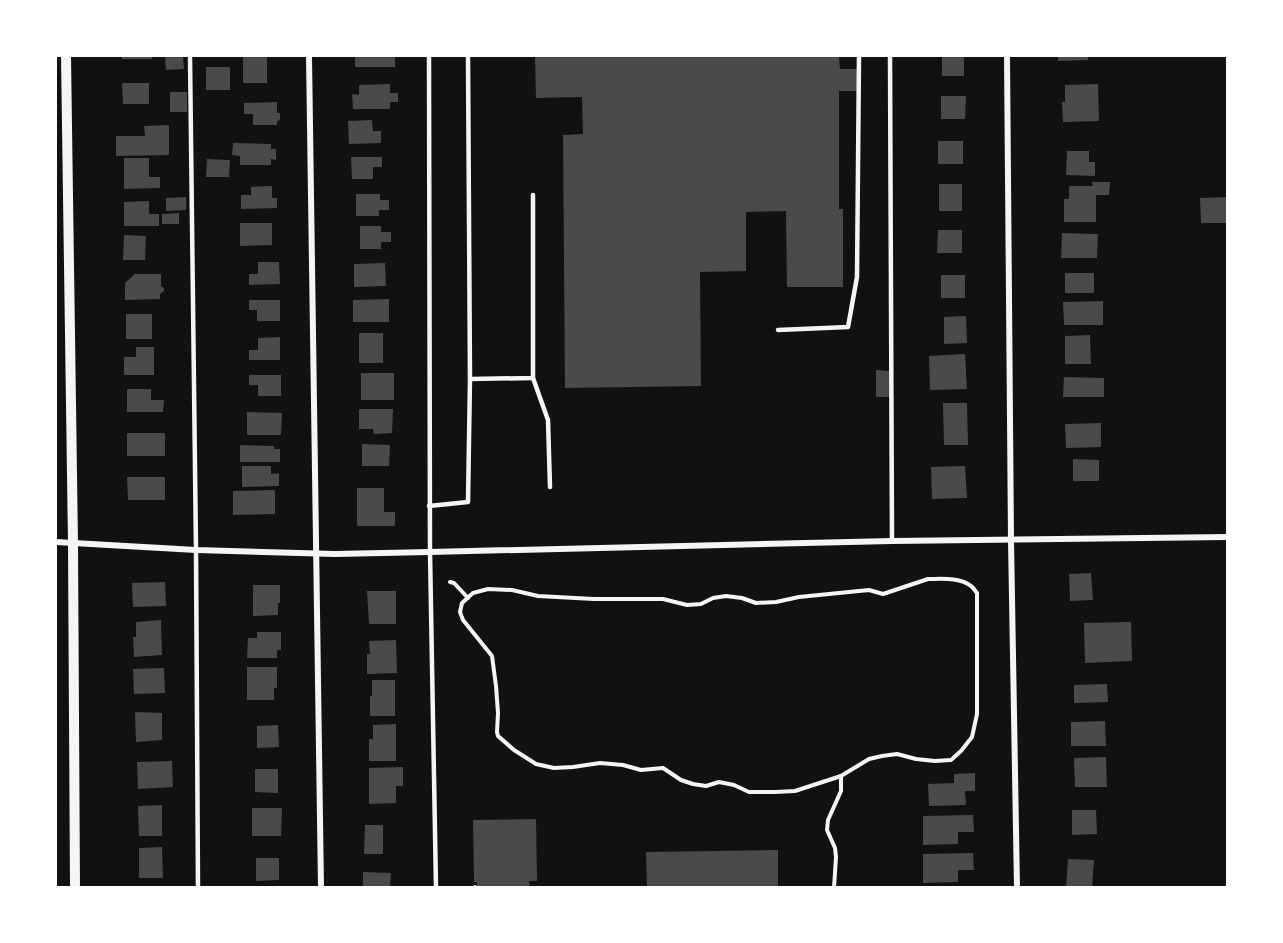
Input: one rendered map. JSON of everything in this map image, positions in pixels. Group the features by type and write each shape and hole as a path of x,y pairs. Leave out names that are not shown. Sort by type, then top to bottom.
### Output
{"street":[{"path":"66,56 75,888"},
{"path":"309,56 321,888"},
{"path":"1007,56 1011,540 1017,888"},
{"path":"56,542 196,550 335,554 892,541 1227,537"}],"lane":[{"path":"190,56 198,888"},
{"path":"429,56 429,552 436,888"},
{"path":"429,506 468,502 470,379 468,56"},
{"path":"778,330 848,327 857,277 859,56"},
{"path":"890,56 892,541"},
{"path":"533,195 533,378 548,420 550,487"},
{"path":"470,379 533,378"}],"path":[{"path":"928,579 946,579 971,585 977,594 978,609 977,714 972,737 951,760 926,760 897,754 882,756 869,759 841,776 795,791 749,792 734,785 719,782 706,786 693,784 681,780 663,768 641,770 623,765 600,763 554,768 536,764 498,736 492,656 463,620 460,612 462,603 473,593 488,589 512,590 538,596 663,599 687,605 701,604 713,598 726,596 756,603 869,590 883,594 928,579"},
{"path":"450,582 454,583 468,598"},
{"path":"834,888 836,857 828,830 828,820 841,791 841,776"}],"building":[{"path":"122,56 152,56 152,59 122,59"},
{"path":"165,56 183,56 184,69 166,70"},
{"path":"243,56 267,56 267,83 243,83"},
{"path":"355,56 395,56 395,67 355,67"},
{"path":"535,56 839,56 840,69 857,69 857,91 839,91 839,209 843,209 843,287 787,287 786,211 746,212 746,271 700,272 701,386 565,388 563,135 583,134 582,97 536,98"},
{"path":"942,56 964,56 964,76 942,76"},
{"path":"1058,56 1088,56 1088,60 1058,61"},
{"path":"206,67 230,67 230,90 206,90"},
{"path":"122,83 149,83 149,104 123,104"},
{"path":"390,84 390,93 398,93 398,102 390,102 390,109 353,109 352,94 359,95 359,85"},
{"path":"1098,84 1099,121 1063,122 1062,102 1065,102 1065,85"},
{"path":"170,92 187,92 187,112 170,112"},
{"path":"941,96 966,96 965,119 941,119"},
{"path":"277,102 277,113 280,113 280,120 277,121 277,125 253,125 253,114 244,114 244,103"},
{"path":"372,120 373,131 381,131 381,143 349,144 348,121"},
{"path":"169,125 169,155 116,156 116,136 145,136 144,126"},
{"path":"938,141 963,141 963,164 938,164"},
{"path":"233,143 271,144 271,149 276,149 276,160 271,159 271,165 240,165 240,156 232,155"},
{"path":"1067,151 1089,151 1089,162 1095,162 1095,176 1066,175"},
{"path":"351,157 382,157 382,167 373,167 373,179 352,179"},
{"path":"124,158 149,158 149,177 160,177 160,188 124,189"},
{"path":"207,159 230,160 229,177 206,177"},
{"path":"1092,182 1110,182 1109,195 1096,195 1096,222 1064,222 1064,199 1069,199 1069,186 1093,186"},
{"path":"939,184 962,184 962,211 939,211"},
{"path":"272,186 272,198 277,198 277,208 241,209 241,195 251,195 251,187"},
{"path":"356,194 380,194 380,200 389,200 389,210 379,210 379,216 356,216"},
{"path":"186,197 186,210 166,211 166,198"},
{"path":"1227,197 1227,223 1201,223 1200,198"},
{"path":"149,201 149,214 159,214 159,226 124,226 124,202"},
{"path":"179,213 179,224 162,224 162,214"},
{"path":"240,223 272,223 272,245 240,246"},
{"path":"360,226 381,226 381,232 391,232 391,242 381,242 381,249 360,249"},
{"path":"938,230 962,230 962,253 937,253"},
{"path":"1062,233 1098,234 1097,258 1061,258"},
{"path":"124,235 146,236 145,260 123,260"},
{"path":"258,262 279,262 280,284 249,285 249,274 258,274"},
{"path":"385,263 386,286 354,287 354,264"},
{"path":"1065,273 1094,273 1094,293 1065,293"},
{"path":"135,274 161,274 161,286 164,291 160,294 160,299 125,300 125,283"},
{"path":"941,275 965,275 965,298 941,298"},
{"path":"389,299 389,322 353,322 353,300"},
{"path":"249,300 280,300 280,321 257,321 257,310 249,310"},
{"path":"1103,301 1103,325 1064,325 1063,302"},
{"path":"126,314 152,314 152,339 126,339"},
{"path":"966,316 967,343 944,344 944,317"},
{"path":"359,333 383,333 383,363 359,363"},
{"path":"1090,335 1091,364 1065,364 1065,336"},
{"path":"280,337 280,360 249,360 249,350 258,350 258,338"},
{"path":"136,347 154,347 154,375 124,375 124,357 136,357"},
{"path":"965,354 967,389 930,390 929,356"},
{"path":"876,370 889,371 889,397 876,397"},
{"path":"361,373 394,373 394,400 361,400"},
{"path":"249,375 281,375 281,396 258,396 258,385 249,385"},
{"path":"1064,377 1104,378 1104,397 1063,397"},
{"path":"127,389 151,389 151,400 164,400 163,412 127,412"},
{"path":"943,403 967,403 968,445 944,445"},
{"path":"359,409 393,409 392,433 374,434 373,429 359,429"},
{"path":"247,412 282,413 281,435 247,435"},
{"path":"1101,423 1101,447 1066,448 1065,424"},
{"path":"127,433 165,433 165,456 127,456"},
{"path":"362,444 390,445 389,466 362,466"},
{"path":"240,445 274,446 274,449 280,449 280,462 240,462"},
{"path":"1073,459 1099,460 1099,481 1073,481"},
{"path":"242,466 271,466 271,474 279,473 279,486 242,487"},
{"path":"965,466 967,498 932,499 931,467"},
{"path":"127,477 165,477 165,500 128,500"},
{"path":"357,488 384,488 384,512 395,512 395,526 357,526"},
{"path":"275,490 275,514 233,515 233,491"},
{"path":"1091,573 1093,600 1070,601 1069,574"},
{"path":"165,582 166,606 133,607 132,583"},
{"path":"253,585 280,585 278,615 253,616"},
{"path":"367,591 396,591 396,624 369,624"},
{"path":"161,620 162,655 134,657 133,637 136,637 136,622"},
{"path":"1131,622 1132,661 1085,663 1084,623"},
{"path":"257,632 281,632 281,650 277,650 277,658 247,658 248,638 257,638"},
{"path":"396,640 397,673 367,674 369,641"},
{"path":"247,667 277,667 277,688 274,688 274,700 247,700"},
{"path":"164,668 165,693 134,694 133,669"},
{"path":"372,680 395,680 395,716 370,716"},
{"path":"1107,684 1108,702 1074,703 1074,685"},
{"path":"135,712 162,713 162,740 136,742"},
{"path":"1105,721 1106,746 1071,746 1071,722"},
{"path":"396,724 396,761 369,761 369,739 373,739 373,725"},
{"path":"278,725 279,747 257,748 257,726"},
{"path":"1106,757 1107,787 1075,787 1074,758"},
{"path":"172,761 173,787 138,789 137,762"},
{"path":"403,767 403,786 396,786 396,803 369,804 369,768"},
{"path":"255,769 278,769 278,793 255,792"},
{"path":"975,773 975,791 965,791 966,805 929,806 928,784 954,783 954,774"},
{"path":"162,805 162,836 139,836 138,806"},
{"path":"252,808 282,808 281,836 252,836"},
{"path":"1072,810 1096,810 1097,834 1072,835"},
{"path":"973,815 974,832 958,832 958,844 923,845 923,816"},
{"path":"536,819 537,881 529,881 530,888 477,888 477,882 474,882 473,820"},
{"path":"365,825 383,825 383,854 364,854"},
{"path":"162,847 163,878 139,878 139,848"},
{"path":"778,850 778,888 647,888 646,852"},
{"path":"973,853 974,870 958,870 958,882 923,883 923,854"},
{"path":"256,858 279,858 279,880 256,881"},
{"path":"1068,859 1094,860 1092,888 1066,888"},
{"path":"363,872 391,873 390,888 363,888"}]}
